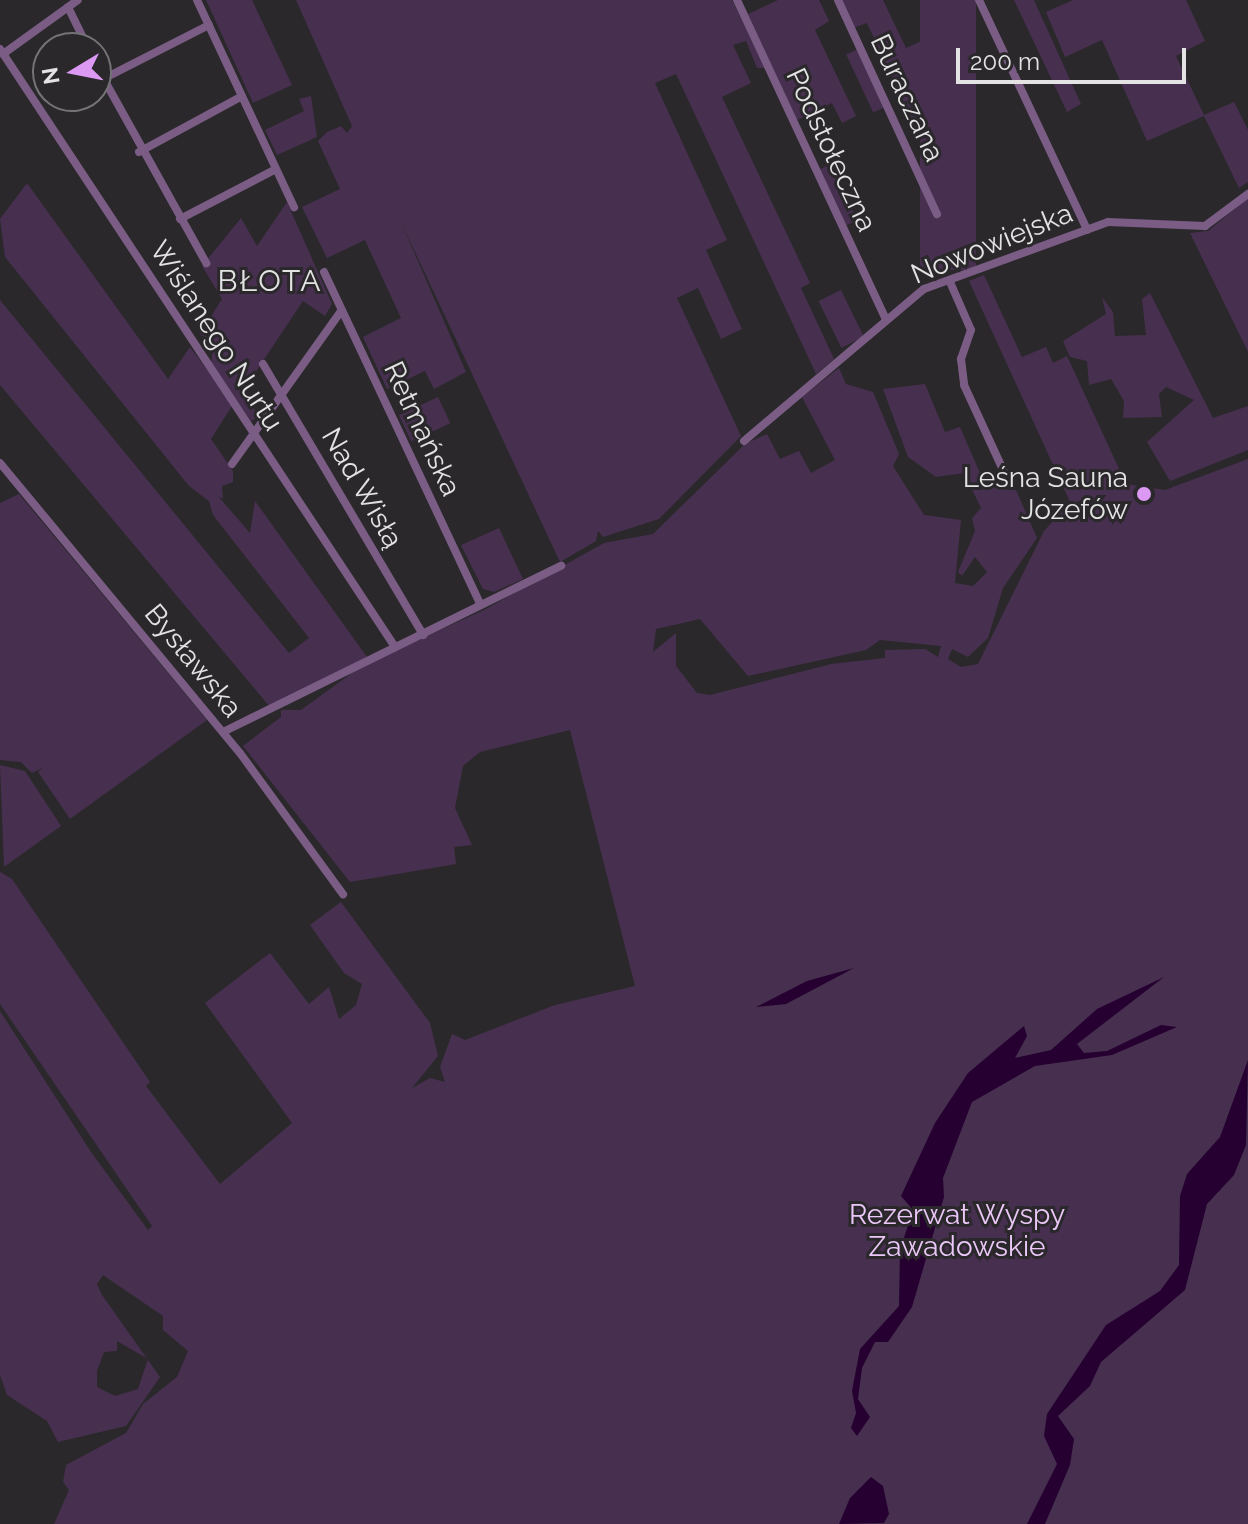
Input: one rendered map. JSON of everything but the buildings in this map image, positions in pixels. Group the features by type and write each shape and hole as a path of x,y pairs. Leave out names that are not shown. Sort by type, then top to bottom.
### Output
{"street":[{"path":"2,52 78,0"},
{"path":"197,0 294,207"},
{"name":"Podstołeczna","path":"737,0 886,319"},
{"name":"Buraczana","path":"838,0 937,214"},
{"path":"979,0 1087,230"},
{"path":"68,7 80,32"},
{"path":"112,74 209,25"},
{"name":"Wiślanego Nurtu","path":"2,52 395,647"},
{"path":"139,152 242,96"},
{"path":"112,97 139,152 206,263"},
{"path":"180,219 276,169"},
{"name":"Nowowiejska","path":"744,441 924,289 1117,221 1193,229 1219,218 1248,194"},
{"name":"Retmańska","path":"324,272 481,605"},
{"path":"950,282 971,330 961,359 964,385 1004,472"},
{"path":"232,464 279,391 342,310"},
{"name":"Nad Wisłą","path":"263,364 423,635"},
{"name":"Bysławska","path":"0,463 223,732 343,894"},
{"path":"223,732 561,566"}],"green space":[{"path":"206,0 252,0 292,85 253,103"},
{"path":"296,0 732,0 765,68 757,68 746,41 733,45 751,83 722,97 810,283 801,288 834,359 816,374 676,74 655,83 727,240 706,250 742,329 721,339 698,288 677,298 741,436 659,519 603,537 598,531 596,541 560,562 401,222 466,372 434,389 425,371 387,389 363,337 401,318 365,240 327,258 302,207 340,189 318,141 327,132 341,126 347,133 352,126"},
{"path":"778,0 819,0 829,21 815,30 856,116 842,123 832,103 797,120 748,14"},
{"path":"840,0 883,0 906,48 930,37 949,78 925,90 975,195 952,206 867,23 853,28"},
{"path":"920,0 976,0 976,270 920,270"},
{"path":"1014,0 1034,0 1081,104 1067,112"},
{"path":"1073,0 1186,0 1205,41 1176,56 1204,115 1234,102 1248,130 1248,182 1239,188 1204,116 1147,141 1102,40 1065,57 1046,12"},
{"path":"858,49 885,107 873,112 846,54"},
{"path":"311,96 317,137 277,155 265,130 304,111 299,99"},
{"path":"831,164 857,220 845,226 819,169"},
{"path":"27,183 168,379 190,347 214,379 232,406 211,439 233,471 233,482 222,486 223,499 218,496 250,533 255,501 367,657 270,707 0,385 0,300 289,653 309,638 213,515 209,501 189,486 5,257 0,219"},
{"path":"1248,198 1248,352 1190,233 1208,231"},
{"path":"287,202 332,304 325,316 303,301 243,391 259,417 251,421 211,364 213,347 200,334 222,299 202,266 241,218 257,246"},
{"name":"Rezerwat Wyspy Zawadowskie","path":"984,275 1022,357 1046,347 1053,363 1067,356 1126,484 1165,490 1248,459 1248,1524 54,1524 69,1490 63,1482 66,1465 126,1433 143,1404 177,1377 188,1351 163,1330 163,1316 103,1275 97,1284 102,1295 147,1358 117,1341 117,1351 104,1352 97,1371 97,1387 115,1396 138,1389 148,1360 160,1377 126,1426 58,1442 47,1421 7,1395 0,1375 0,1011 91,1152 148,1230 152,1226 0,1004 0,872 12,879 150,1082 146,1086 220,1184 292,1123 205,1003 270,953 309,1004 329,987 339,1019 356,1005 362,984 344,973 310,925 341,902 430,1023 438,1056 412,1088 430,1078 445,1082 440,1067 452,1034 465,1040 555,1005 635,986 570,730 480,752 463,766 455,808 472,845 454,847 456,864 350,882 243,746 281,717 281,710 301,710 363,665 484,610 604,543 653,534 745,444 767,434 780,459 799,451 811,473 835,460 802,397 839,368 846,384 873,392 899,454 893,466 924,515 961,520 955,583 973,586 987,572 975,557 962,576 958,572 975,531 972,518 981,508 964,473 936,477 908,457 883,389 925,384 945,432 960,427 986,487 997,483 1007,490 1013,483 1037,538 1003,588 988,638 968,657 952,649 948,659 961,667 978,664 1044,531 1070,502 969,281","holes":["700,619 748,676 866,650 880,640 941,646 938,657 925,649 885,650 885,658 831,664 710,695 697,693 676,666 676,633 653,652 656,629"]},
{"path":"841,290 864,337 841,348 819,301"},
{"path":"1150,293 1213,418 1248,406 1248,450 1170,481 1147,442 1194,400 1166,387 1159,394 1162,417 1123,418 1124,401 1111,379 1089,385 1087,361 1070,357 1063,341 1106,314 1102,297 1113,312 1115,336 1146,335 1142,299"},
{"path":"438,397 450,423 411,441 399,415"},
{"path":"19,494 207,720 70,819 38,772 44,767 32,773 21,762 0,760 0,503"},
{"path":"499,528 523,579 494,592 483,589 461,545"},
{"path":"0,765 25,771 61,826 4,867"}],"shaded area":[{"path":"854,968 786,1004 756,1007 807,981"},
{"path":"1164,977 1077,1044 1084,1053 1107,1051 1161,1025 1177,1027 1112,1055 1035,1066 972,1102 943,1178 944,1197 912,1307 888,1342 875,1342 862,1368 858,1399 870,1417 857,1436 851,1428 856,1413 852,1391 860,1349 899,1306 900,1250 913,1210 901,1196 935,1123 968,1073 1024,1026 1027,1036 1015,1058 1051,1050 1097,1009"},
{"path":"1248,1060 1246,1145 1234,1175 1207,1204 1185,1290 1101,1362 1090,1386 1058,1416 1074,1439 1070,1465 1045,1524 1027,1524 1057,1464 1044,1436 1047,1414 1106,1325 1160,1291 1179,1265 1180,1196 1187,1174 1220,1137"},
{"path":"871,1477 883,1486 889,1514 884,1523 839,1524 850,1498"}],"place":[{"name":"Leśna Sauna Józefów","path":"1144,494"}],"district":[{"name":"BŁOTA","path":"270,281"}]}
